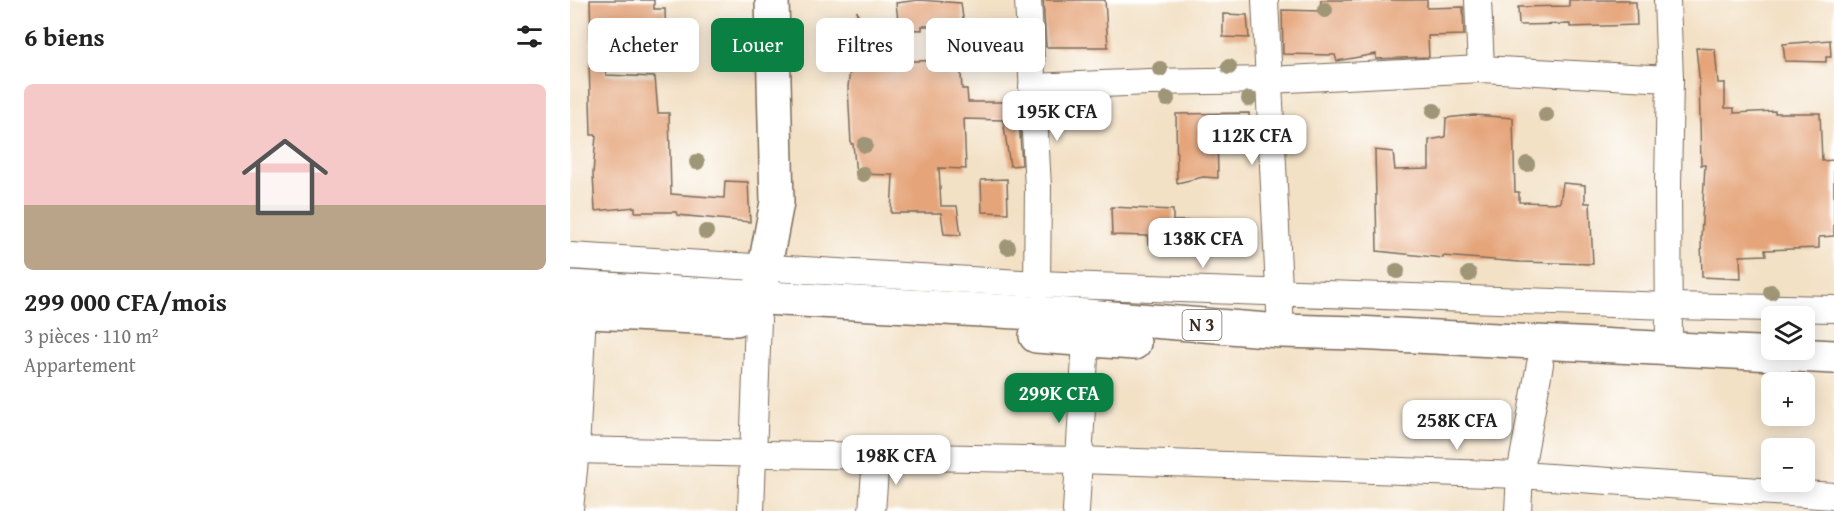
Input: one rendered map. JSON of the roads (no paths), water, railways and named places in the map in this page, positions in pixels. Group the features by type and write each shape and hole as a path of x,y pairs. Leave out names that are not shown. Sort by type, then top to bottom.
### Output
{"main road":[{"path":"760,296 777,202 771,0"},
{"name":"N 3","path":"574,303 760,296 1086,327 1235,350 1834,379"},
{"name":"N 3","path":"1086,327 1356,333 1834,357"}],"street":[{"path":"1028,0 1038,188 1037,284"},
{"path":"1265,0 1281,293 1281,332"},
{"path":"1478,0 1480,69"},
{"path":"1667,0 1670,79 1669,348"},
{"path":"1032,87 1269,80 1480,69 1670,79"},
{"path":"570,256 760,296 1037,284 1669,306 1834,309"},
{"path":"751,511 760,296"},
{"path":"570,509 573,450 574,303"},
{"path":"1076,511 1086,327"},
{"path":"1518,511 1520,475 1540,364"},
{"path":"573,450 876,458 1078,460 1520,475 1834,496"},
{"path":"872,511 876,458"}]}
